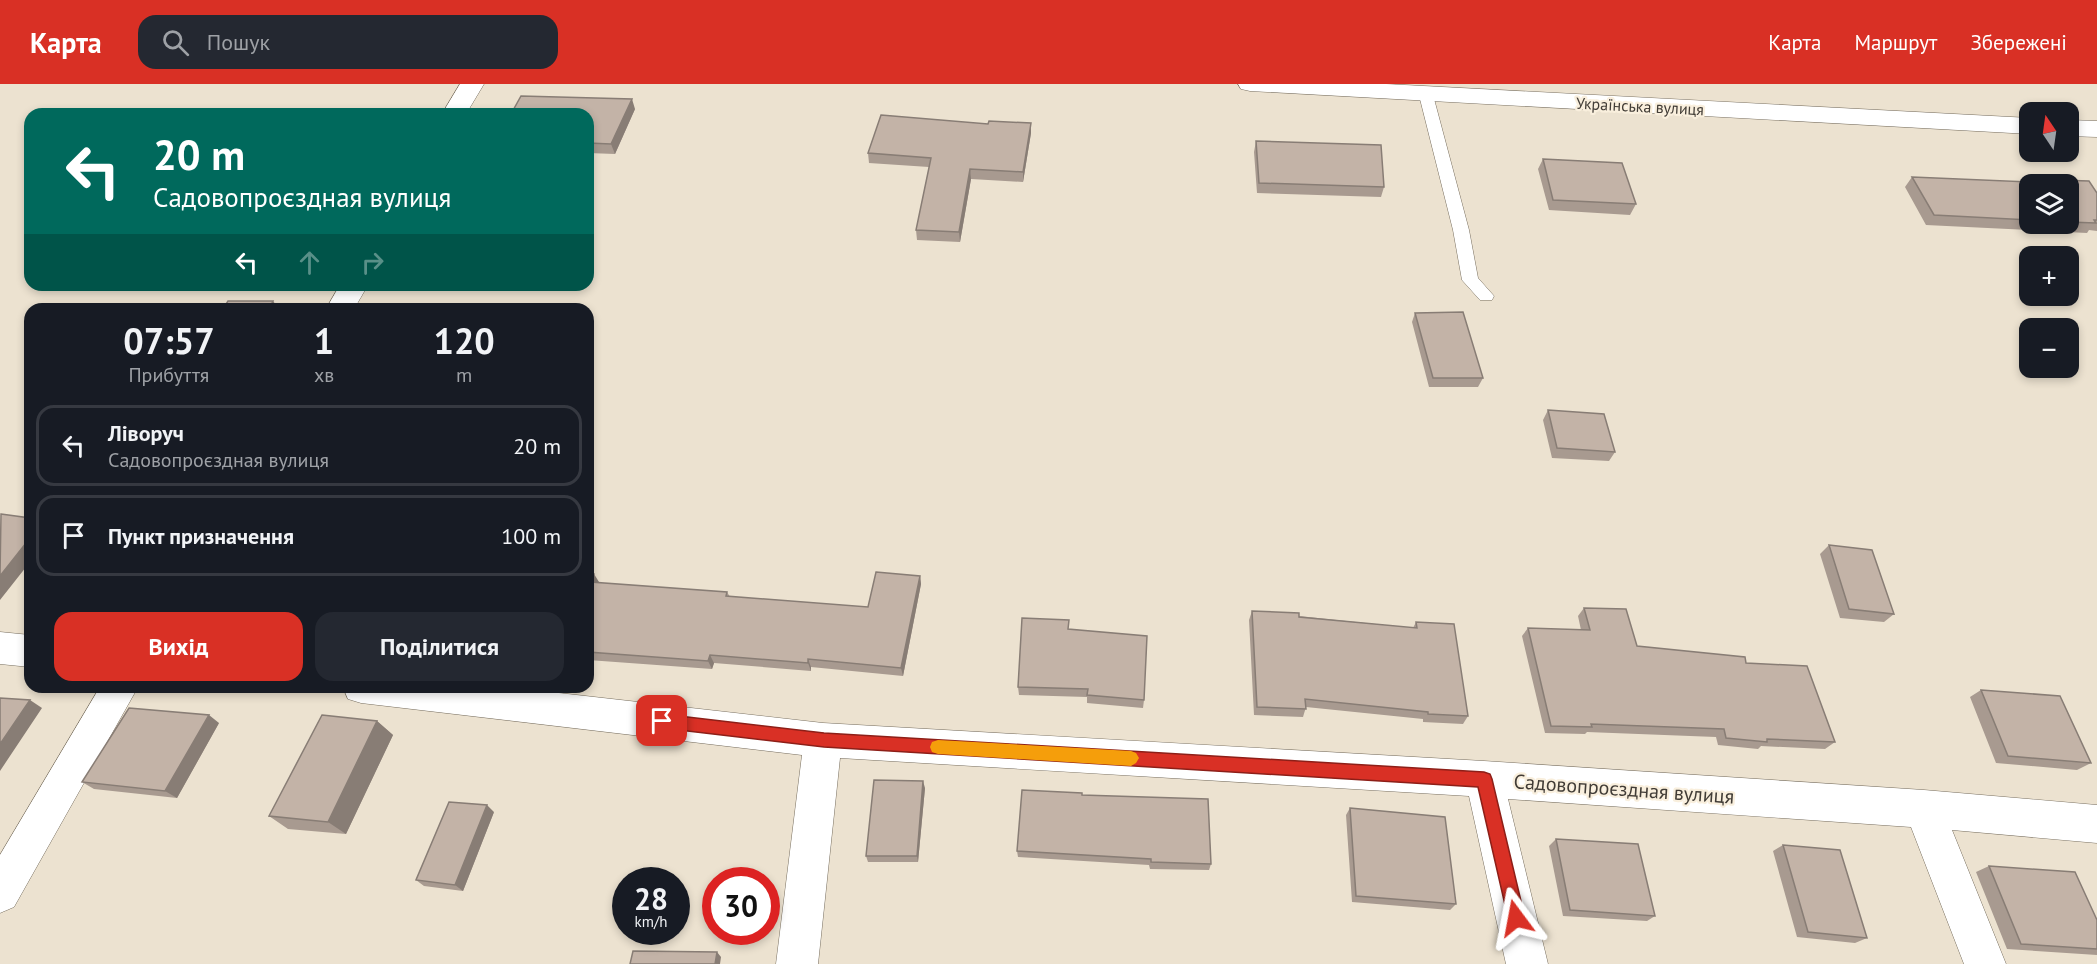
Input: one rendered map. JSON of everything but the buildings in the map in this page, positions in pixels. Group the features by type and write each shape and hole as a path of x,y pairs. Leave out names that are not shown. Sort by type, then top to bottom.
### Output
{"street":[{"path":"458,108 472,84"},
{"name":"Українська вулиця","path":"1250,84 2019,125"},
{"path":"2079,128 2097,129"},
{"path":"0,648 24,650"},
{"path":"0,892 116,693"},
{"name":"Садовопроєздная вулиця","path":"413,693 824,740 1484,779 1924,809 2097,824"},
{"path":"797,964 824,740"},
{"path":"1484,779 1527,964"},
{"path":"1924,809 1986,964"}],"lane":[{"path":"1426,95 1461,230 1470,279 1486,296"}],"slow traffic":[{"path":"938,747 1131,758"}],"route":[{"path":"662,721 824,740 1484,779 1516,918"}]}
